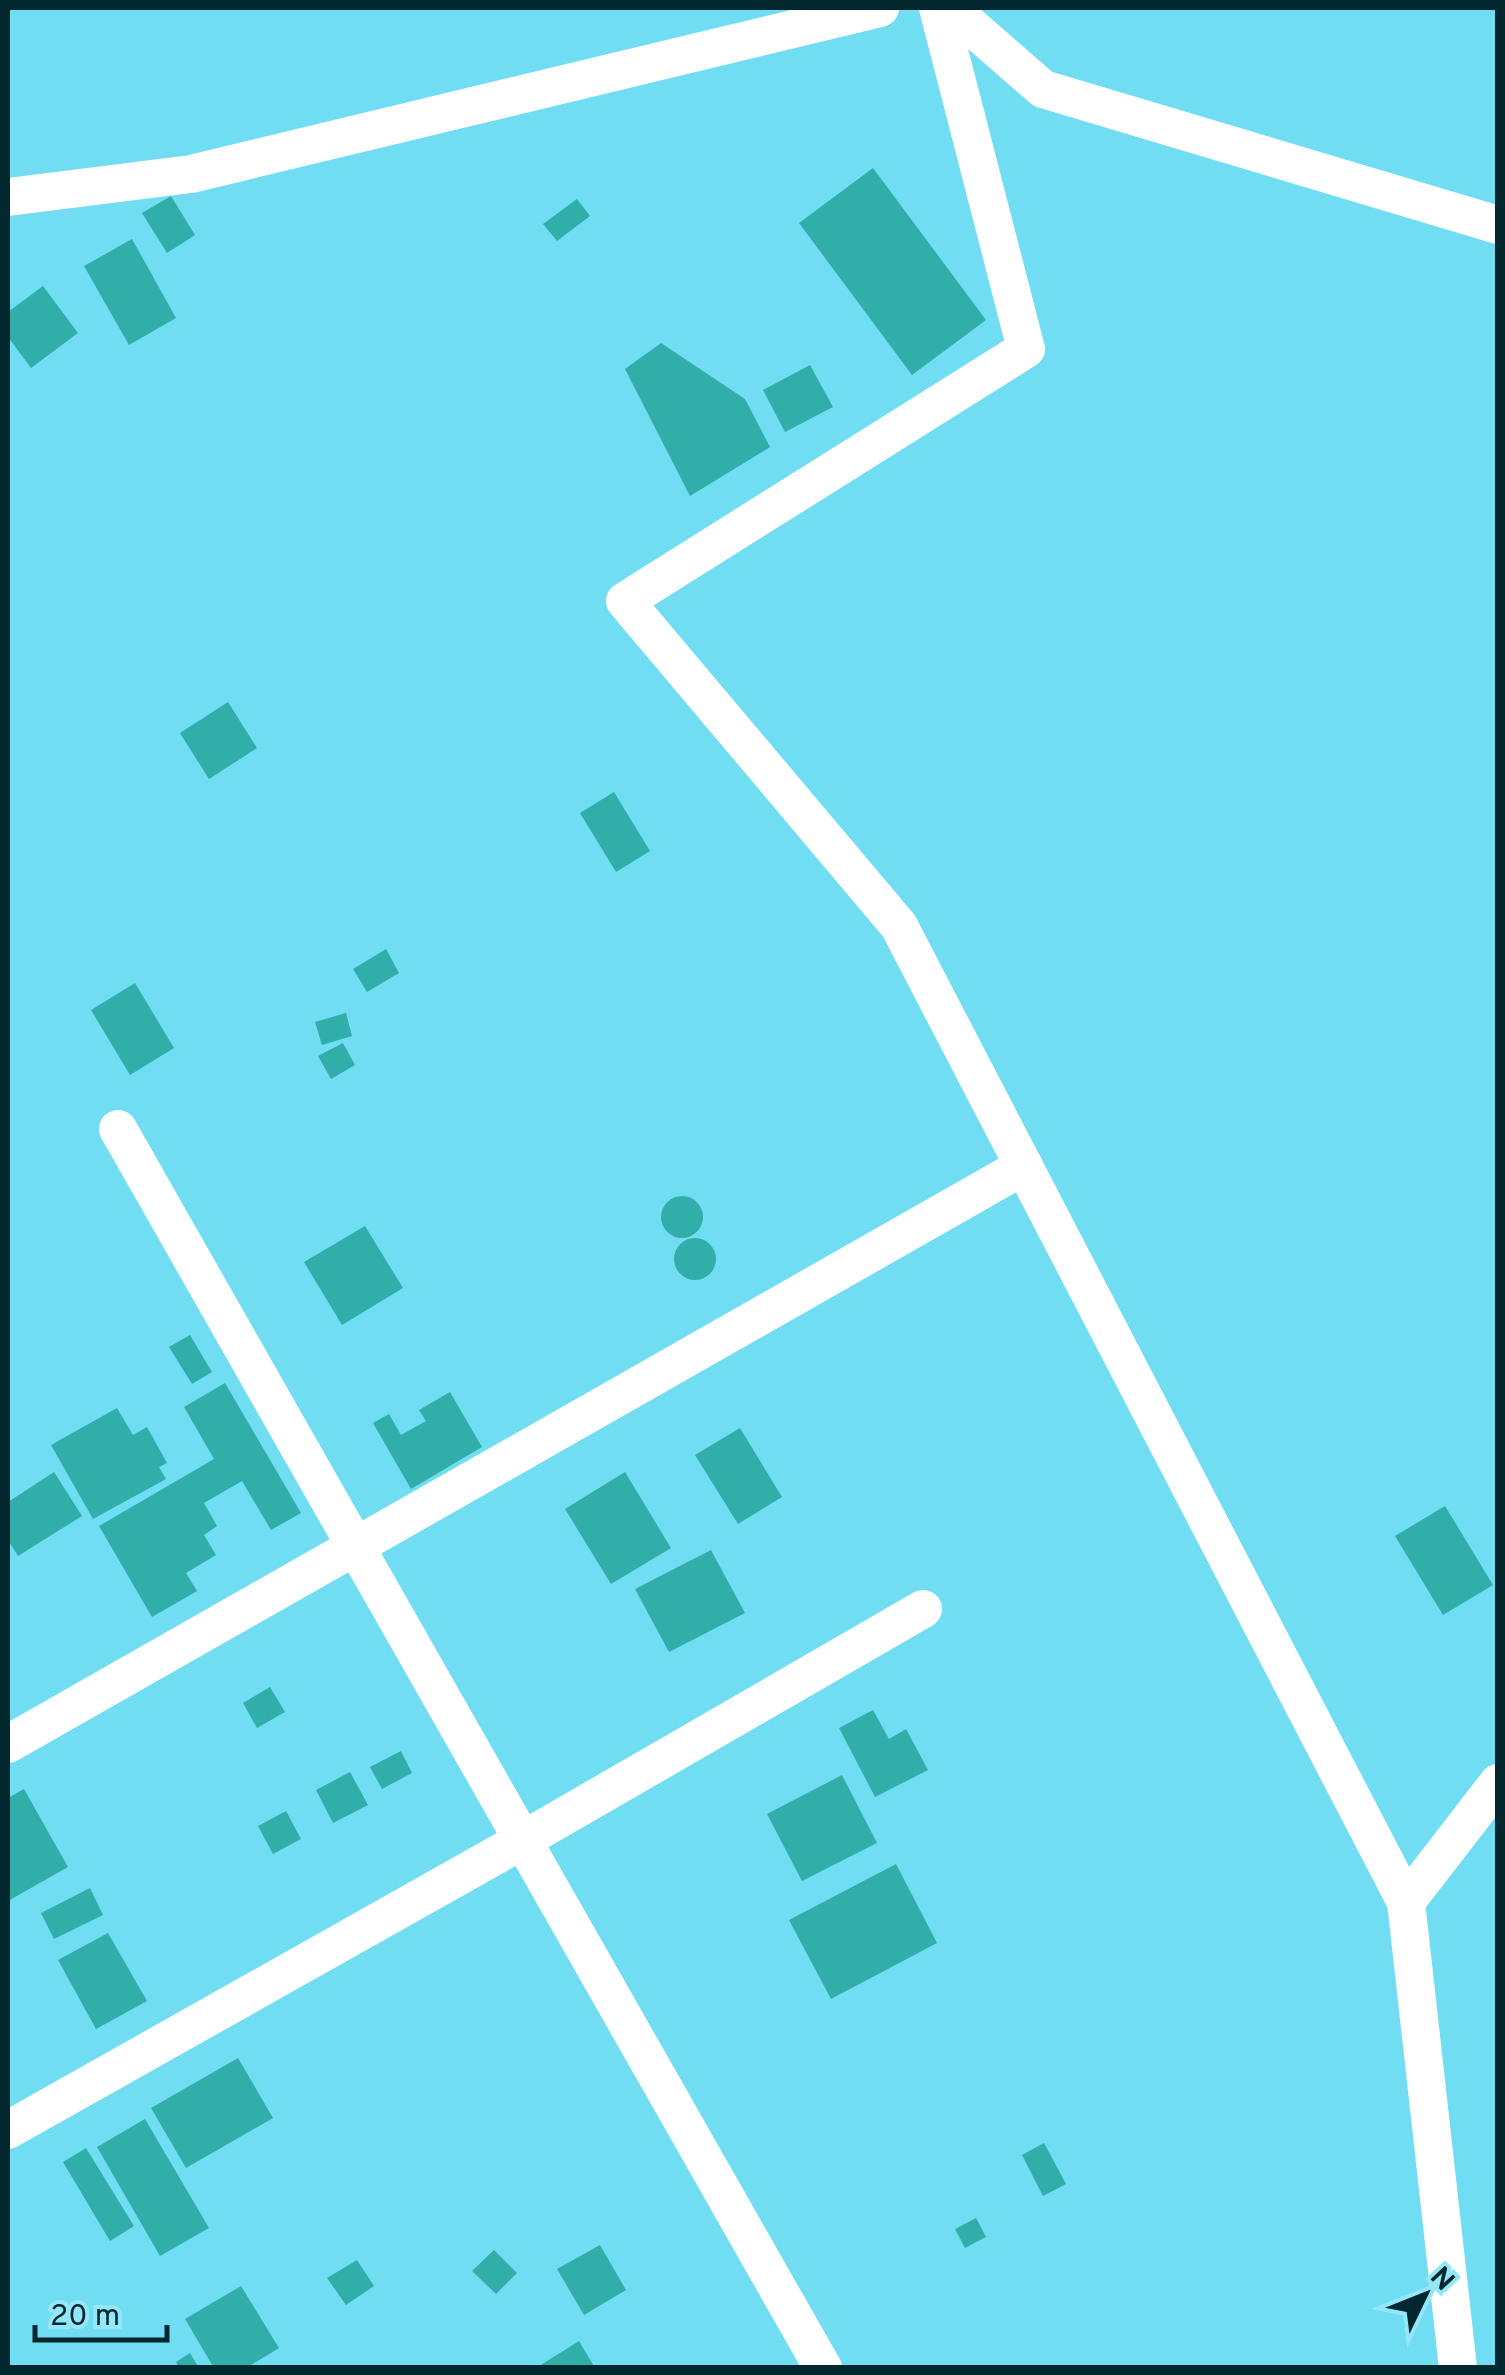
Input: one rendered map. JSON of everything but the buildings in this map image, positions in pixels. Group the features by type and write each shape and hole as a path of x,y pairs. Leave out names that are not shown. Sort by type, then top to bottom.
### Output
{"street":[{"path":"8,197 190,174 880,8"},
{"path":"938,8 1026,349 624,601 899,926 1406,1902 1458,2368"},
{"path":"950,8 1043,89 1498,224"},
{"path":"118,1129 823,2368"},
{"path":"8,1744 1024,1166"},
{"path":"8,2130 923,1609"},
{"path":"1406,1902 1498,1783"}]}
